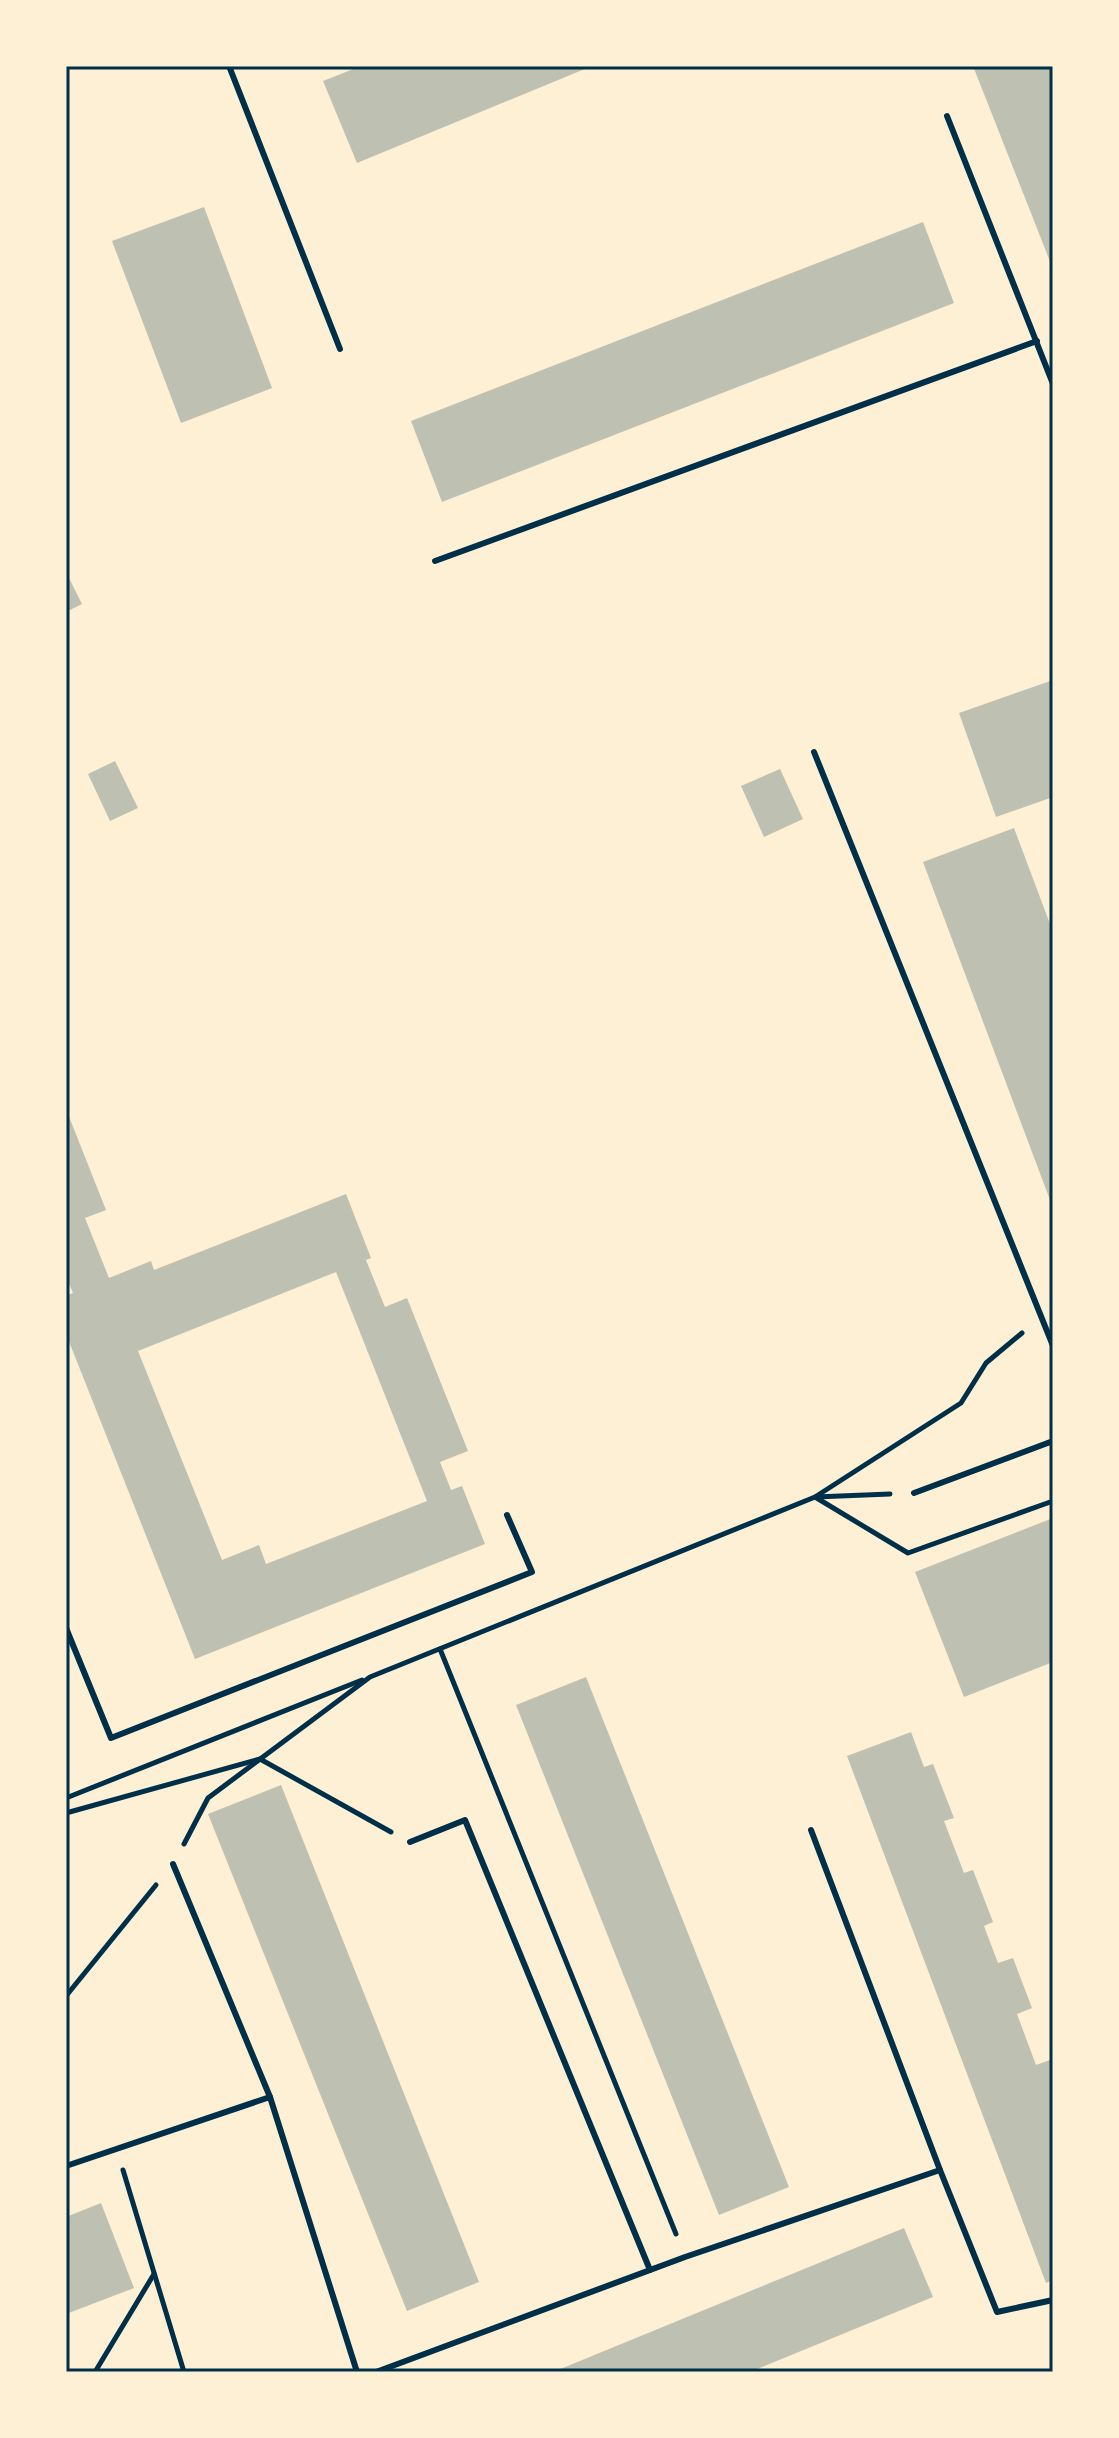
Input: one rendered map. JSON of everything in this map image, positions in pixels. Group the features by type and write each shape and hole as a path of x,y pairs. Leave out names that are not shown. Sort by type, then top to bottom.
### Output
{"lane":[{"path":"229,66 340,349"},
{"path":"947,116 1053,384"},
{"path":"435,561 1037,341"},
{"path":"814,752 1053,1346"},
{"path":"914,1493 1053,1441"},
{"path":"66,1628 111,1738 532,1572 507,1515"},
{"path":"410,1842 465,1820 650,2270"},
{"path":"811,1830 997,2312 1053,2300"},
{"path":"173,1864 270,2097 357,2372"},
{"path":"66,2166 270,2097"},
{"path":"376,2372 685,2257 940,2170"}],"path":[{"path":"66,1798 815,1497 961,1403 986,1363 1041,1317"},
{"path":"440,1649 685,2257"},
{"path":"66,1996 173,1864 208,1798 370,1677"},
{"path":"66,1813 260,1759 410,1842"},
{"path":"117,2149 184,2372"},
{"path":"95,2372 154,2274"}],"building":[{"path":"361,66 592,66 357,163 323,81"},
{"path":"973,66 1053,66 1053,269"},
{"path":"204,207 272,388 181,423 112,241"},
{"path":"923,222 954,303 442,502 411,421"},
{"path":"66,572 82,604 66,612"},
{"path":"1053,680 1053,797 996,817 959,713"},
{"path":"115,761 138,808 110,821 88,774"},
{"path":"780,769 803,819 764,837 741,786"},
{"path":"1014,828 1053,932 1053,1208 923,862"},
{"path":"66,1109 106,1210 85,1218 109,1278 151,1261 154,1270 346,1194 371,1258 366,1260 385,1307 407,1298 468,1451 440,1462 451,1490 462,1486 485,1544 195,1659 66,1334 66,1296 73,1293 66,1276","holes":["336,1272 427,1501 266,1564 259,1545 222,1560 138,1351"]},
{"path":"1053,1518 1053,1662 964,1697 915,1572"},
{"path":"586,1677 789,2187 719,2215 516,1705"},
{"path":"911,1732 924,1767 933,1764 954,1818 944,1821 964,1873 973,1870 993,1922 984,1926 998,1963 1013,1958 1032,2008 1017,2014 1036,2065 1050,2060 1053,2068 1053,2280 1046,2283 847,1756"},
{"path":"281,1785 479,2282 407,2311 208,1814"},
{"path":"101,2203 134,2288 66,2314 66,2217"},
{"path":"904,2228 933,2297 750,2372 553,2372"}]}
